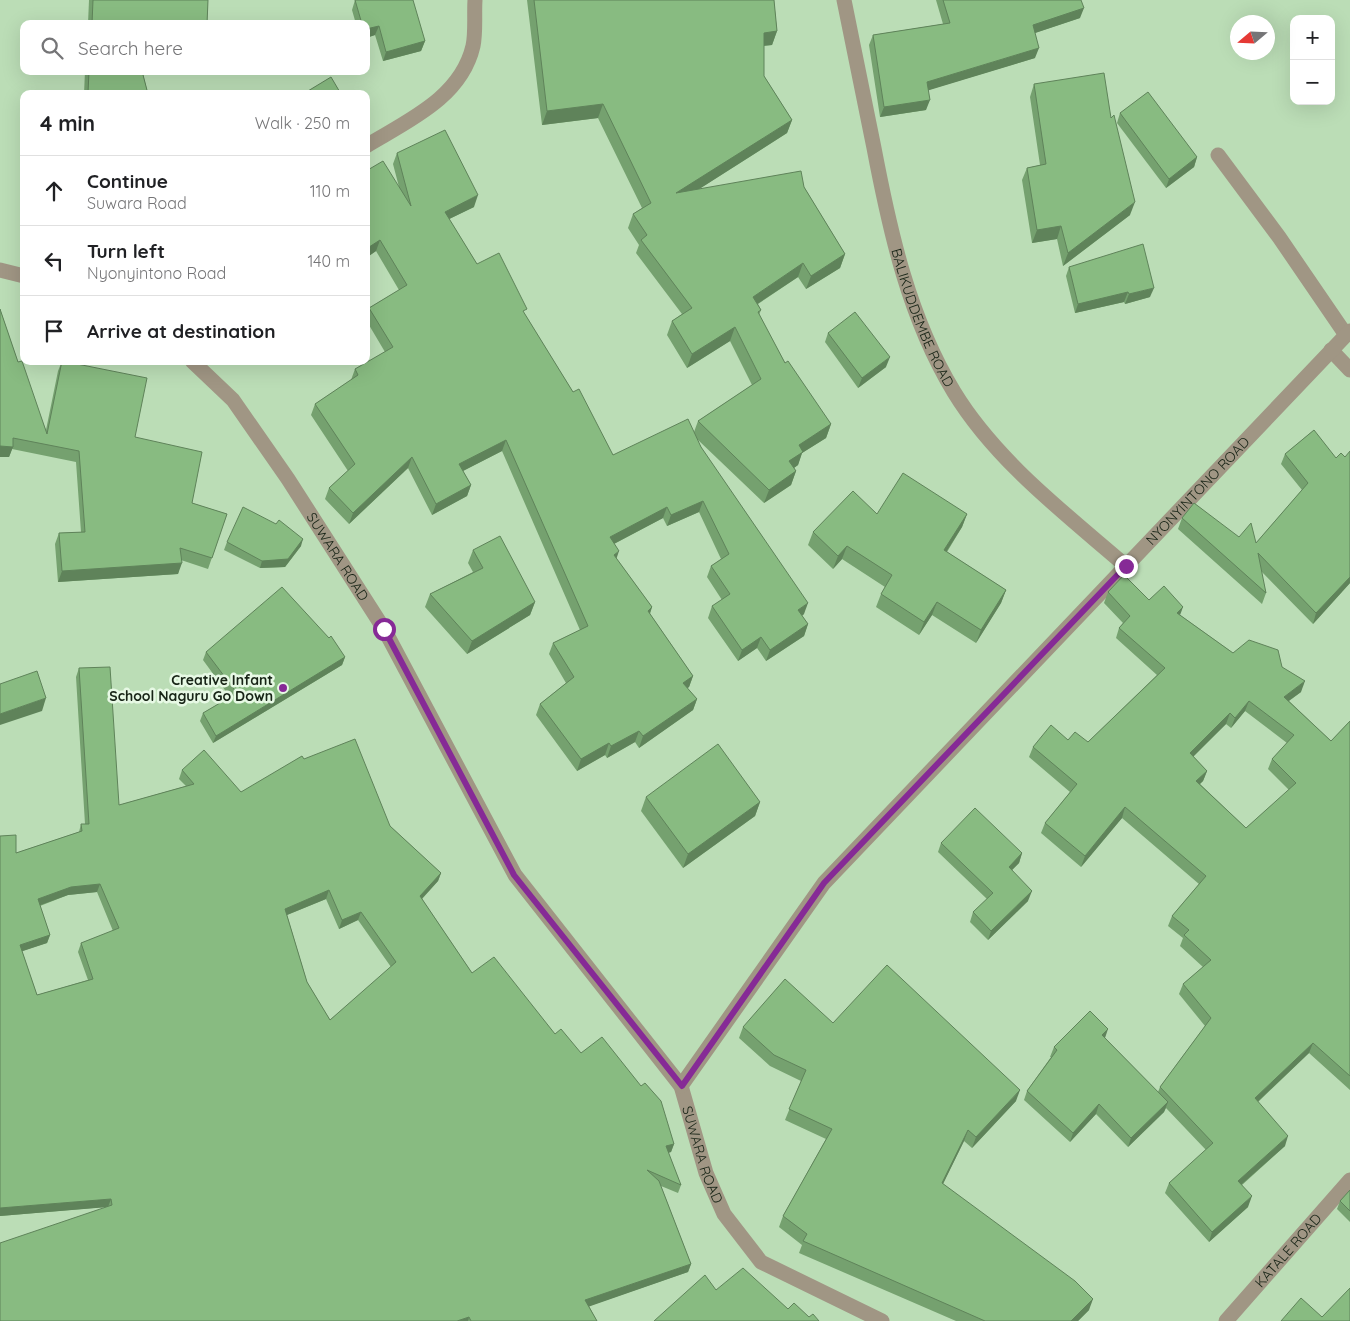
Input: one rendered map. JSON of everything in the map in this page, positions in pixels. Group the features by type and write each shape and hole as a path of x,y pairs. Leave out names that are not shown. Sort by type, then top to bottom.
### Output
{"street":[{"path":"370,144 438,102 464,71 473,45 475,0"},
{"name":"BALIKUDDEMBE ROAD","path":"844,0 889,225 907,287 926,336 954,392 991,441 1037,488 1126,566"},
{"path":"1218,155 1348,333"},
{"path":"0,270 20,275"},
{"name":"NYONYINTONO ROAD","path":"682,1086 824,883 1348,333"},
{"path":"1331,350 1350,370"},
{"name":"SUWARA ROAD","path":"196,365 233,400 288,479 384,629 514,875 682,1086 706,1173 724,1214 761,1262 882,1321"},
{"name":"KATALE ROAD","path":"1226,1321 1350,1180"}],"building":[{"path":"93,0 208,0 207,20 92,20"},
{"path":"355,0 413,0 425,41 386,52 379,26 370,28 370,20 361,20"},
{"path":"534,0 774,0 777,31 764,33 764,76 792,120 676,193 801,171 804,187 845,254 811,276 803,263 753,297 761,310 758,312 785,363 788,361 831,424 799,445 803,452 789,461 796,471 769,490 698,421 761,379 735,327 692,354 672,321 692,308 641,240 647,235 633,214 651,203 603,104 547,111"},
{"path":"943,0 1081,0 1084,8 1033,25 1039,48 927,82 930,100 884,107 873,35 950,23"},
{"path":"1104,73 1111,118 1114,115 1135,202 1068,253 1061,226 1037,230 1027,168 1046,164 1034,84"},
{"path":"89,75 143,75 147,90 88,90"},
{"path":"331,77 339,90 310,90"},
{"path":"1148,92 1197,157 1169,179 1120,113"},
{"path":"445,130 478,195 445,212 477,264 499,253 527,309 523,311 573,392 579,389 613,455 688,419 701,447 808,603 798,610 808,624 770,650 761,637 742,650 712,606 730,594 711,566 729,554 703,501 671,515 667,507 610,537 619,551 614,555 652,607 648,611 693,676 683,683 697,699 643,736 639,731 611,746 609,743 581,759 540,704 574,677 553,643 588,626 506,440 459,464 471,485 436,504 412,457 353,513 329,488 355,464 315,404 358,375 355,369 362,365 370,365 370,360 393,347 370,307 407,285 380,240 370,246 370,169 383,161 411,206 397,153"},
{"path":"1143,244 1154,288 1078,304 1069,267"},
{"path":"0,309 18,362 20,362 20,365 23,365 47,434 61,365 82,365 147,378 135,437 202,452 192,503 227,514 212,558 180,548 182,563 62,571 59,533 85,532 79,451 13,438 13,447 0,446"},
{"path":"855,312 890,357 862,378 828,333"},
{"path":"1314,430 1336,458 1341,453 1345,457 1350,451 1350,577 1316,613 1258,553 1266,593 1182,518 1194,503 1239,537 1251,523 1256,543 1308,483 1285,454"},
{"path":"903,473 967,514 944,550 1006,590 981,630 937,602 924,622 881,594 892,575 847,546 838,556 813,532 853,491 877,514"},
{"path":"243,507 276,524 279,520 303,539 288,559 262,561 227,542"},
{"path":"500,536 535,602 472,641 430,594 483,568 473,550"},
{"path":"1124,575 1149,600 1164,586 1183,607 1177,613 1233,653 1249,640 1278,650 1282,667 1305,681 1284,697 1331,741 1350,721 1350,1076 1313,1043 1255,1098 1288,1136 1238,1181 1252,1196 1212,1232 1169,1183 1213,1143 1160,1087 1211,1018 1183,984 1211,960 1184,935 1189,930 1172,916 1206,876 1125,807 1085,856 1045,823 1077,784 1033,747 1051,725 1068,740 1075,732 1088,742 1165,668 1119,628 1130,616 1108,592","holes":["1249,701 1294,735 1272,759 1296,783 1246,828 1196,781 1207,771 1190,753 1230,713 1235,718"]},
{"path":"282,587 329,638 331,636 345,657 216,736 203,713 237,693 206,652"},
{"path":"110,667 119,805 194,784 182,770 204,750 241,792 302,756 304,759 355,739 390,826 441,873 420,896 472,973 494,957 555,1034 561,1029 581,1053 602,1037 641,1086 645,1083 661,1101 674,1144 666,1146 681,1185 647,1170 659,1181 691,1264 585,1300 597,1321 471,1321 469,1317 457,1321 0,1321 0,1243 112,1205 111,1199 0,1208 0,836 16,835 16,853 82,831 81,824 89,824 79,668","holes":["100,884 119,928 81,943 93,979 37,995 20,945 50,935 38,899 71,887","329,890 342,920 361,912 396,962 330,1020 307,982 285,909"]},
{"path":"37,671 46,698 0,714 0,684"},
{"path":"718,744 760,802 688,854 646,797"},
{"path":"975,808 1022,853 1009,867 1032,891 991,931 973,912 993,893 941,843"},
{"path":"887,965 1020,1090 976,1137 968,1130 942,1183 1075,1281 1093,1299 1071,1321 985,1321 803,1241 807,1234 783,1216 832,1129 789,1109 806,1070 774,1055 743,1027 785,979 833,1023"},
{"path":"1090,1011 1108,1029 1102,1035 1168,1102 1131,1138 1099,1104 1073,1133 1027,1091 1057,1050 1054,1047"},
{"path":"1350,1190 1350,1211 1340,1201"},
{"path":"743,1268 788,1309 794,1303 809,1317 813,1314 819,1321 654,1321 705,1275 716,1290"},
{"path":"1350,1288 1350,1321 1281,1321 1301,1298 1322,1317"}],"place":[{"name":"Creative Infant School Naguru Go Down","path":"283,688"}],"route":[{"path":"384,629 514,875 682,1086 824,883 1126,566"}]}
